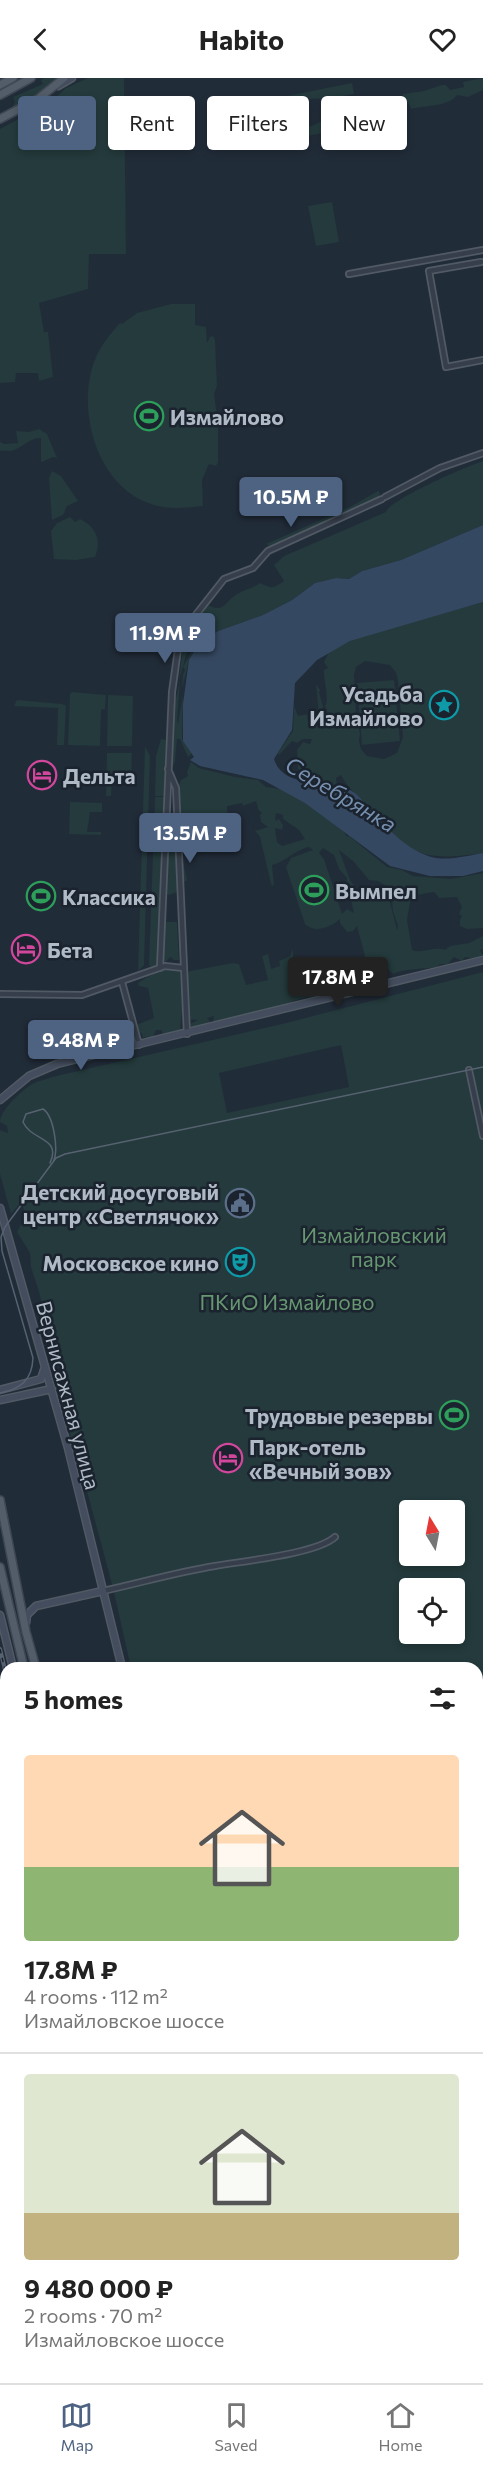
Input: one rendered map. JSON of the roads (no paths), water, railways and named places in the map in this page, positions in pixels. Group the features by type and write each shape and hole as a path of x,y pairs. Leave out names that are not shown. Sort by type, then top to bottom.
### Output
{"main road":[{"path":"0,85 13,78"},
{"path":"0,95 31,78"},
{"path":"53,89 64,78"},
{"path":"0,119 72,78"},
{"path":"2,1097 27,1077 47,1067 483,960"},
{"name":"Вернисажная улица","path":"0,1208 52,1389 121,1662"},
{"path":"0,1390 41,1379 45,1366"},
{"path":"0,1400 52,1389"},
{"path":"0,1500 26,1632 34,1662"},
{"path":"0,1567 23,1662"},
{"path":"26,1632 27,1615 36,1606 103,1591"},
{"path":"0,1615 12,1662"}],"street":[{"path":"349,274 483,250"},
{"path":"481,262 429,271 446,367 483,360"},
{"path":"160,968 172,692 180,635 224,579 253,568 268,551 383,498 440,468 483,453"},
{"path":"168,768 176,784 187,1034"},
{"path":"167,788 172,783 176,784"},
{"path":"0,994 82,995 160,968 173,966 183,968"},
{"path":"122,982 139,1045"},
{"path":"469,1070 483,1136"},
{"path":"103,1591 214,1566 264,1559 326,1544 335,1537"}],"water":[{"name":"Серебрянка","path":"483,525 483,602 350,641 317,660 295,683 292,730 274,759 279,769 297,780 343,787 352,791 397,837 419,852 435,858 455,858 483,853 483,871 463,876 430,876 390,866 305,803 263,780 200,766 190,760 194,757 183,741 183,704 189,660 200,642 218,631 263,615 292,600 315,583 336,578 349,579 362,571 401,560"}],"tram line":[{"path":"0,1393 14,1389 28,1378 33,1358 2,1251 1,1237 5,1227 56,1158 65,1154 483,1067"},
{"path":"50,1163 53,1155 52,1148 27,1128 23,1122 26,1114 43,1109 47,1113 53,1126 56,1150 53,1162"}],"railway":[{"path":"0,1649 3,1662"}],"place":[{"name":"Измайлово","path":"149,416"},
{"name":"Усадьба Измайлово","path":"444,705"},
{"name":"Дельта","path":"42,775"},
{"name":"Вымпел","path":"314,890"},
{"name":"Классика","path":"41,896"},
{"name":"Бета","path":"26,949"},
{"name":"Детский досуговый центр «Светлячок»","path":"240,1203"},
{"name":"Московское кино","path":"240,1262"},
{"name":"Трудовые резервы","path":"454,1415"},
{"name":"Парк-отель «Вечный зов»","path":"228,1458"}],"park label":[{"name":"Измайловский парк","path":"374,1246"},
{"name":"ПКиО Измайлово","path":"287,1301"}]}
